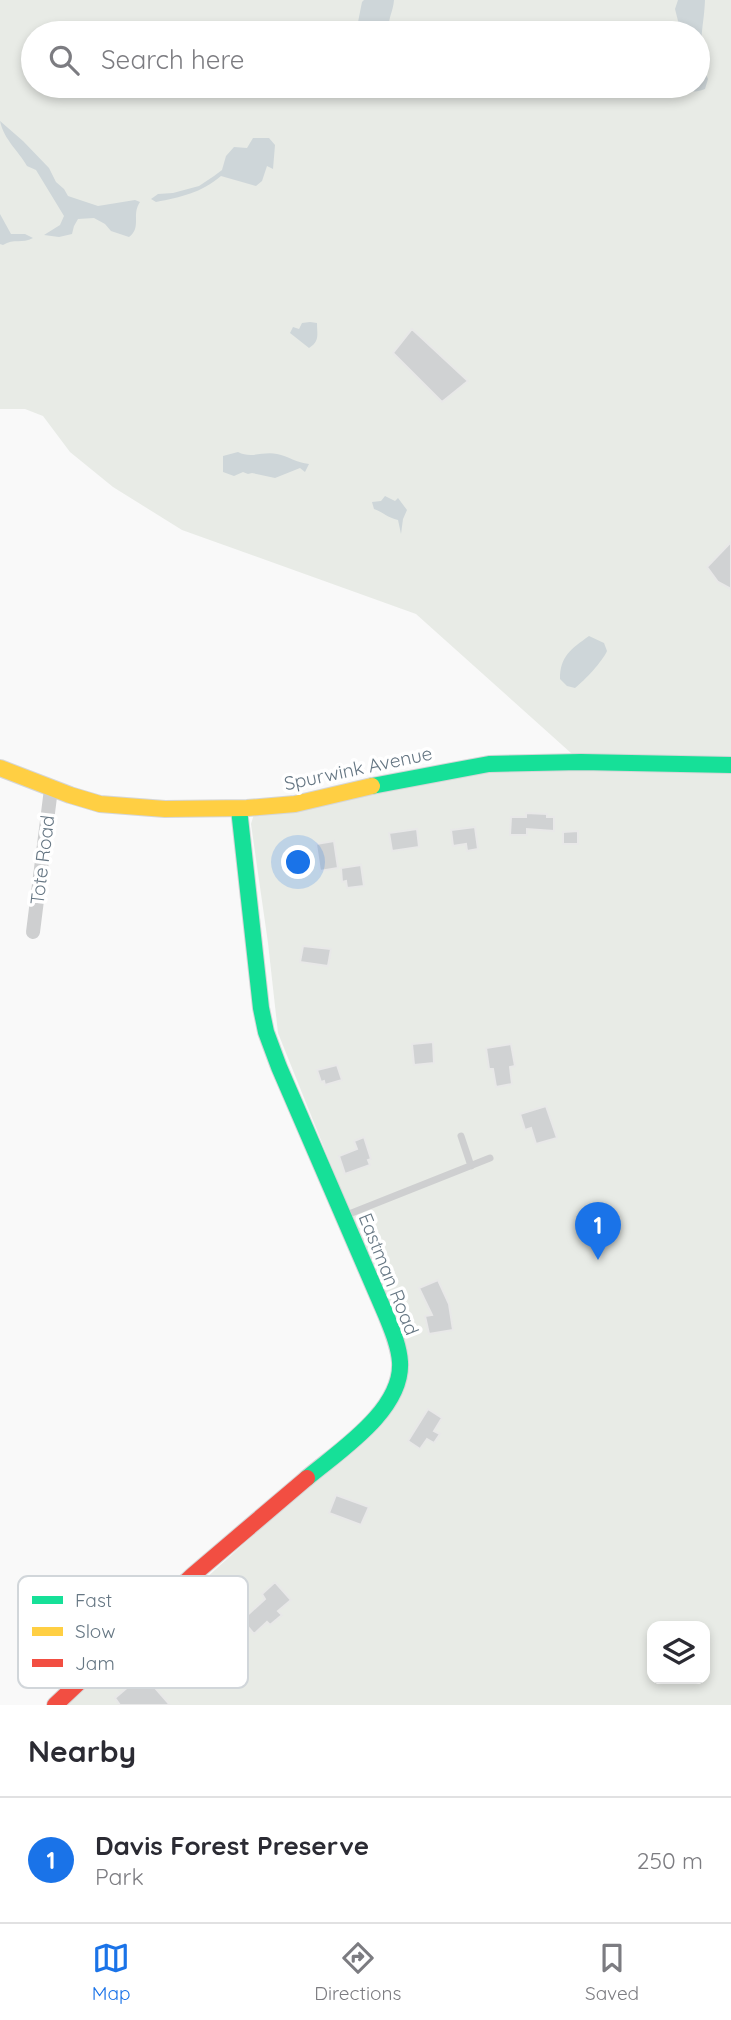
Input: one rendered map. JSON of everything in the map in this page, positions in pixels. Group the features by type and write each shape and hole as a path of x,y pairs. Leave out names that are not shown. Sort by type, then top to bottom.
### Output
{"street":[{"name":"Spurwink Avenue","path":"0,768 51,789 100,804 133,808 239,809 295,804 376,785 489,764 581,762 731,765"},
{"name":"Tote Road","path":"33,932 51,789"},
{"name":"Eastman Road","path":"192,1576 368,1426 386,1407 397,1385 400,1361 381,1304 266,1032 239,809"},
{"name":"Eastman Road","path":"55,1705 73,1688"}],"lane":[{"path":"461,1136 471,1166"},
{"path":"343,1216 490,1158"}],"shaded area":[{"path":"0,0 731,0 731,1705 66,1705 85,1688 248,1688 248,1576 208,1576 258,1531 400,1389 355,1225 278,1033 251,824 254,814 455,776 581,762 416,614 182,530 113,487 70,452 43,416 25,409 0,409"},
{"path":"394,0 390,21 358,21 362,2"},
{"path":"678,0 705,0 703,21 678,21 675,9"},
{"path":"0,121 49,168 68,196 98,206 135,200 140,202 133,233 129,237 111,231 94,218 78,219 72,234 59,237 44,235 60,225 64,216 36,170 27,166 8,139"},
{"path":"253,138 269,138 275,145 273,169 267,166 262,181 256,186 221,176 190,194 156,202 151,199 158,194 199,186 222,170 226,156 234,147 247,148"},
{"path":"0,214 11,234 25,234 33,238 0,244"},
{"path":"302,323 317,323 317,334 315,343 309,348 290,333 293,327 299,329"},
{"path":"238,452 248,455 277,454 309,464 305,472 300,468 275,478 243,472 234,476 223,472 223,456"},
{"path":"385,496 395,501 398,498 407,510 401,534 398,520 374,509 372,502 381,501"},
{"path":"589,636 604,643 607,651 579,685 575,688 567,686 560,679 564,659"}],"building":[{"path":"412,329 468,381 442,402 393,353"},
{"path":"731,542 731,589 718,582 707,567"},
{"path":"526,813 554,817 554,831 527,829 527,835 510,835 511,817 526,817"},
{"path":"475,827 478,849 467,851 466,844 453,846 451,830"},
{"path":"417,829 419,847 392,851 389,833"},
{"path":"578,831 578,844 563,844 563,832"},
{"path":"334,841 338,868 320,871 316,844"},
{"path":"361,865 364,886 347,888 346,881 342,882 341,868"},
{"path":"303,946 331,949 328,966 300,962"},
{"path":"433,1042 434,1063 414,1065 412,1044"},
{"path":"511,1044 515,1066 510,1067 512,1084 496,1087 493,1069 489,1069 486,1048"},
{"path":"337,1065 342,1080 325,1085 324,1081 321,1082 317,1070"},
{"path":"546,1106 557,1138 536,1144 531,1128 525,1130 520,1114"},
{"path":"364,1137 371,1159 368,1160 370,1165 345,1174 339,1156 357,1149 354,1141"},
{"path":"438,1280 449,1304 453,1330 429,1334 425,1316 432,1315 419,1288"},
{"path":"428,1409 442,1418 434,1431 440,1434 434,1443 427,1439 420,1449 408,1441"},
{"path":"336,1495 369,1507 361,1525 329,1513"},
{"path":"275,1582 291,1600 278,1611 282,1615 270,1625 267,1622 254,1634 248,1627 248,1615 265,1599 262,1594"},
{"path":"127,1688 155,1688 170,1705 120,1705 115,1698"}],"traffic: fast":[{"path":"372,786 489,764 581,762 731,765"},
{"path":"239,809 266,1032 386,1315 397,1344 400,1362 398,1380 380,1413 367,1428 307,1478"}],"traffic: slow":[{"path":"0,768 100,804 165,809 247,808 295,804 372,786"}],"traffic: jam":[{"path":"192,1576 307,1478"},
{"path":"55,1705 73,1688"}],"place":[{"name":"Davis Forest Preserve","path":"598,1260"}]}
